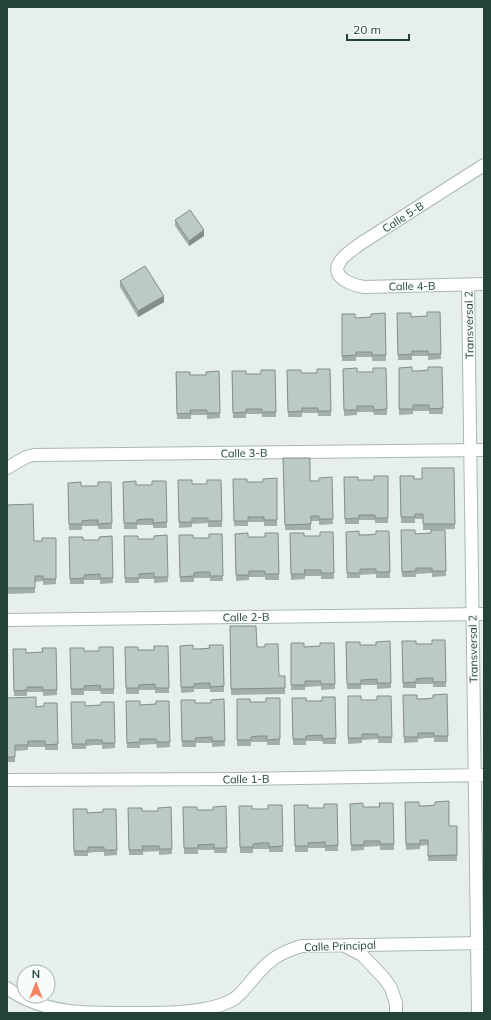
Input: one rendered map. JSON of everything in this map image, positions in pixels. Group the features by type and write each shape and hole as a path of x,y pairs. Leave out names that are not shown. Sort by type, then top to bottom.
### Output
{"street":[{"name":"Calle 5-B","path":"342,279 338,274 338,269 339,263 345,256 360,244 484,165"},
{"name":"Calle 4-B","path":"342,279 355,286 364,287 484,284"},
{"name":"Transversal 2","path":"468,285 470,450 478,614 481,943 481,982 478,1013"},
{"name":"Calle 3-B","path":"7,468 26,457 34,455 484,450"},
{"name":"Calle 2-B","path":"7,620 478,614"},
{"name":"Calle 1-B","path":"7,780 235,779 479,775"},
{"name":"Calle Principal","path":"7,988 23,998 45,1006 70,1011 101,1013 149,1013 188,1010 223,1004 236,998 258,972 274,957 302,946 481,943"},
{"path":"344,946 362,955 384,978 391,988 396,1003 396,1013"}],"building":[{"path":"190,210 204,230 189,241 175,220"},
{"path":"145,266 164,296 138,311 120,281"},
{"path":"427,312 440,312 441,354 428,354 428,351 412,351 412,354 398,355 397,313 411,313 411,317 427,316"},
{"path":"385,313 386,355 372,355 372,352 356,352 356,355 342,356 342,314 355,314 355,318 371,317 371,314"},
{"path":"412,367 412,371 420,371 428,370 428,367 442,367 443,408 429,409 429,405 413,405 413,409 399,409 399,368"},
{"path":"357,368 357,372 373,372 373,368 386,368 387,409 374,410 373,406 357,406 357,410 344,410 343,369"},
{"path":"317,369 330,369 331,411 318,411 318,408 302,408 302,411 288,412 287,370 301,370 301,373 317,373"},
{"path":"261,370 275,370 276,412 262,412 262,409 246,409 246,412 233,413 232,371 246,371 246,374 261,374"},
{"path":"219,371 220,413 207,413 207,410 190,410 191,413 177,414 176,372 190,372 190,375 206,375 206,372"},
{"path":"283,458 310,458 310,481 319,481 319,478 332,477 333,519 319,519 319,516 311,516 311,524 285,525"},
{"path":"422,468 454,468 455,524 423,524 423,514 415,514 415,517 401,517 400,476 414,476 414,479 422,479"},
{"path":"374,476 388,476 388,518 375,518 375,515 359,515 359,518 345,519 344,477 358,477 358,480 374,480"},
{"path":"277,478 277,520 264,520 264,517 248,517 248,521 234,521 233,479 247,479 247,482 263,482 263,479"},
{"path":"178,480 192,480 192,484 207,484 207,480 221,480 222,521 208,521 208,518 192,518 192,522 179,522"},
{"path":"136,481 136,485 152,485 152,481 166,481 167,522 153,523 153,519 145,519 137,520 137,523 124,523 123,482"},
{"path":"81,482 81,486 98,486 98,482 111,482 112,523 98,524 98,520 90,520 82,521 82,524 69,524 68,483"},
{"path":"33,504 34,541 42,541 42,538 56,538 56,579 43,579 43,576 35,576 35,588 7,588 7,505"},
{"path":"401,530 415,530 415,534 431,533 431,530 445,530 446,571 432,571 432,568 416,568 416,571 402,572"},
{"path":"359,531 359,535 368,535 376,534 376,531 389,531 390,572 376,572 376,569 360,569 360,573 347,573 346,532"},
{"path":"320,532 333,532 334,573 321,573 321,570 304,570 305,574 291,574 290,533 304,533 304,536 320,536"},
{"path":"248,533 248,537 265,537 265,533 278,533 279,574 265,574 265,571 249,571 249,575 236,575 235,534"},
{"path":"209,534 222,534 223,576 210,576 210,572 202,572 194,573 194,576 180,577 179,535 193,535 193,538 209,538"},
{"path":"167,535 168,577 154,577 154,573 139,574 139,578 125,578 124,536 138,536 138,539 154,539 154,536"},
{"path":"112,536 113,578 100,578 100,574 84,575 84,578 70,579 69,537 83,537 83,540 99,540 99,537"},
{"path":"230,626 256,626 257,647 265,647 265,644 278,644 279,676 285,676 285,688 231,689"},
{"path":"432,640 445,640 446,682 433,682 433,678 424,678 416,679 416,682 403,683 402,641 416,641 416,644 432,644"},
{"path":"390,641 391,683 377,683 377,679 361,680 361,684 347,684 346,642 360,642 360,645 376,645 376,642"},
{"path":"291,643 304,643 304,647 320,646 320,643 334,643 335,684 321,684 321,681 305,681 305,685 291,685"},
{"path":"193,645 193,649 201,649 210,648 209,645 223,645 224,686 210,687 210,683 202,683 194,684 194,687 181,687 180,646"},
{"path":"154,646 168,646 169,688 155,688 155,684 139,685 139,688 126,688 125,647 138,647 138,650 154,650"},
{"path":"99,647 113,647 114,689 101,689 100,685 84,686 84,689 71,689 70,648 84,648 84,651 99,651"},
{"path":"42,648 56,648 57,690 43,690 43,687 27,687 27,690 14,691 13,649 26,649 26,653 43,652"},
{"path":"447,694 448,736 434,736 434,733 418,733 418,737 404,737 403,695 417,695 417,699 425,699 433,698 433,695"},
{"path":"348,696 361,696 361,700 377,700 377,696 391,696 392,737 378,737 378,734 362,734 362,738 348,738"},
{"path":"36,697 36,707 44,706 44,703 57,703 58,744 45,745 45,741 28,741 28,745 15,745 15,757 7,757 7,698"},
{"path":"322,697 335,697 336,738 323,739 322,735 306,736 306,739 293,739 292,698 306,698 306,701 322,701"},
{"path":"266,698 280,698 280,739 267,740 267,736 259,736 251,737 251,740 237,740 237,699 250,699 250,702 266,702"},
{"path":"224,699 225,741 212,741 212,737 195,738 196,741 182,741 181,700 195,700 195,703 211,703 211,700"},
{"path":"126,701 140,701 140,705 156,704 156,701 169,701 170,742 157,742 156,739 140,739 140,742 127,743"},
{"path":"71,702 85,702 85,706 101,705 101,702 114,702 115,743 102,743 102,740 86,740 86,744 72,744"},
{"path":"449,801 449,826 457,826 457,855 428,856 428,840 420,840 420,844 406,844 405,802 419,802 419,806 427,806 435,805 435,802"},
{"path":"363,803 363,807 380,807 379,803 393,803 394,844 380,844 380,841 364,841 364,845 351,845 350,804"},
{"path":"324,804 337,804 338,845 325,846 325,842 308,843 308,846 295,846 294,805 308,805 308,808 324,808"},
{"path":"268,805 282,805 283,846 269,847 269,843 261,843 253,844 253,847 240,847 239,806 252,806 252,809 268,809"},
{"path":"226,806 227,848 214,848 214,844 198,845 198,848 184,848 183,807 197,807 197,810 213,810 213,807"},
{"path":"171,807 172,849 159,849 159,846 142,846 143,850 129,850 128,808 142,808 142,811 158,811 158,808"},
{"path":"73,809 87,809 87,813 103,812 103,809 116,809 117,850 104,850 104,847 88,847 88,851 74,851"}]}
